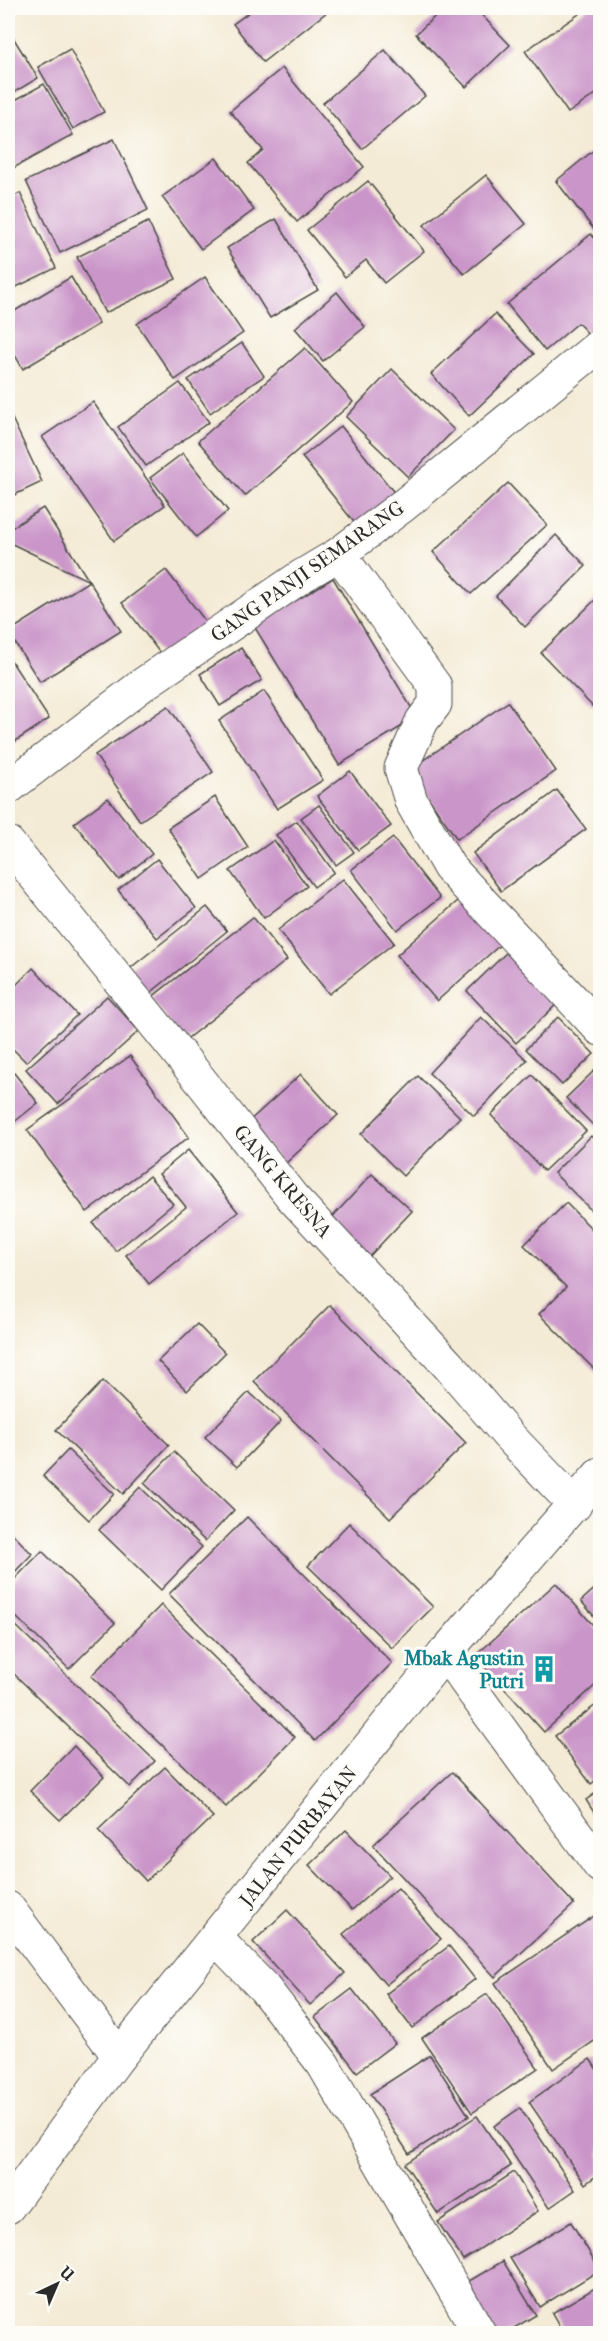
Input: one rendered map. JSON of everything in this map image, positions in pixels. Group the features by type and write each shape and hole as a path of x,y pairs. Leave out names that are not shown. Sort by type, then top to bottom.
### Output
{"street":[{"name":"GANG PANJI SEMARANG","path":"8,789 142,686 302,576 339,554 405,504 600,345"},
{"path":"339,554 435,686 435,704 422,721 401,768 411,801 449,867 600,1029"},
{"name":"GANG KRESNA","path":"8,843 292,1197 449,1366 507,1434 575,1505"},
{"name":"JALAN PURBAYAN","path":"8,2207 119,2056 445,1653 600,1474"},
{"path":"445,1653 600,1866"},
{"path":"8,1908 119,2056"},
{"path":"216,1938 264,1988 323,2064 448,2275 480,2334"}],"building":[{"path":"255,8 332,8 263,62 233,24"},
{"path":"444,8 475,8 510,45 466,87 416,34"},
{"path":"588,8 600,8 600,91 568,113 525,51"},
{"path":"8,29 38,78 8,96"},
{"path":"70,49 104,112 73,129 38,67"},
{"path":"385,50 425,96 362,149 323,103"},
{"path":"282,68 364,167 297,222 248,163 263,150 230,111"},
{"path":"44,84 73,135 10,170 8,166 8,104"},
{"path":"114,139 148,210 60,253 26,181"},
{"path":"600,145 600,237 556,181"},
{"path":"216,158 254,210 201,249 162,197"},
{"path":"486,175 526,224 464,274 424,225"},
{"path":"368,181 424,251 384,283 366,260 345,277 307,230"},
{"path":"20,193 56,268 8,291 8,199"},
{"path":"276,219 318,290 270,318 227,248"},
{"path":"148,222 176,279 105,313 77,257"},
{"path":"591,234 600,245 600,333 593,339 578,323 545,351 507,304"},
{"path":"71,277 99,324 23,369 8,343 8,315"},
{"path":"205,277 243,333 175,380 137,324"},
{"path":"337,292 365,327 323,361 295,328"},
{"path":"495,314 534,354 469,416 431,374"},
{"path":"242,343 264,376 210,413 188,380"},
{"path":"305,348 353,402 245,496 198,441"},
{"path":"392,369 454,430 408,477 346,417"},
{"path":"180,383 209,422 146,466 118,427"},
{"path":"93,402 165,505 114,541 42,437"},
{"path":"8,410 42,482 8,498"},
{"path":"341,426 396,495 357,526 302,457"},
{"path":"183,453 228,511 196,537 150,478"},
{"path":"508,483 547,525 471,594 433,552"},
{"path":"43,508 89,581 8,542 8,530"},
{"path":"556,535 586,566 525,627 496,596"},
{"path":"166,570 213,631 169,665 122,603"},
{"path":"333,578 417,717 339,765 254,626"},
{"path":"89,581 121,631 40,682 8,632"},
{"path":"600,595 600,700 593,707 541,653"},
{"path":"241,648 262,680 220,706 200,674"},
{"path":"8,656 49,719 8,746"},
{"path":"264,691 323,780 277,809 219,721"},
{"path":"508,702 556,771 457,839 409,770"},
{"path":"168,706 213,772 140,821 95,755"},
{"path":"350,771 391,826 358,850 317,796"},
{"path":"557,790 586,829 501,891 473,853"},
{"path":"215,797 248,847 202,879 168,828"},
{"path":"108,798 152,854 119,880 74,823"},
{"path":"319,805 354,852 336,865 301,818"},
{"path":"297,821 334,872 314,887 276,835"},
{"path":"393,838 440,898 397,930 351,870"},
{"path":"274,840 307,886 264,918 230,871"},
{"path":"157,859 196,908 157,938 118,890"},
{"path":"343,879 394,943 329,994 278,930"},
{"path":"460,899 501,944 437,1001 397,955"},
{"path":"207,907 227,931 149,994 129,969"},
{"path":"253,917 287,960 184,1041 151,998"},
{"path":"509,950 559,1002 516,1043 467,991"},
{"path":"33,968 77,1015 26,1062 8,1044 8,993"},
{"path":"107,996 139,1031 58,1104 26,1069"},
{"path":"481,1017 527,1060 474,1116 429,1073"},
{"path":"558,1017 594,1054 562,1085 526,1049"},
{"path":"130,1056 189,1137 87,1212 27,1130"},
{"path":"600,1065 600,1132 566,1098"},
{"path":"14,1073 38,1103 8,1127 8,1078"},
{"path":"301,1074 338,1115 285,1164 247,1123"},
{"path":"532,1075 586,1131 544,1171 491,1115"},
{"path":"418,1076 460,1117 403,1176 361,1134"},
{"path":"591,1136 600,1146 600,1211 596,1215 554,1173"},
{"path":"188,1150 238,1212 149,1284 126,1255 186,1207 159,1174"},
{"path":"372,1174 412,1211 365,1261 325,1225"},
{"path":"149,1176 173,1204 116,1251 93,1223"},
{"path":"566,1203 600,1237 600,1375 539,1314 566,1287 524,1245"},
{"path":"330,1305 466,1443 390,1518 254,1381"},
{"path":"197,1324 225,1353 187,1391 158,1361"},
{"path":"103,1381 169,1445 123,1494 56,1430"},
{"path":"249,1392 281,1421 237,1467 205,1437"},
{"path":"68,1450 114,1494 89,1520 43,1476"},
{"path":"174,1452 234,1510 205,1541 144,1483"},
{"path":"140,1487 202,1547 161,1590 99,1530"},
{"path":"247,1517 392,1663 315,1741 169,1594"},
{"path":"349,1523 433,1607 392,1648 308,1566"},
{"path":"8,1529 32,1554 8,1579"},
{"path":"42,1551 115,1623 69,1669 8,1609 8,1586"},
{"name":"Mbak Agustin Putri","path":"556,1583 600,1633 600,1681 544,1732 475,1656"},
{"path":"600,1584 600,1623 581,1601"},
{"path":"161,1605 295,1737 226,1807 91,1676"},
{"path":"8,1618 155,1761 130,1787 8,1668"},
{"path":"600,1702 600,1777 591,1784 555,1736"},
{"path":"74,1746 104,1777 60,1820 30,1791"},
{"path":"165,1767 213,1817 146,1881 98,1830"},
{"path":"452,1772 574,1904 495,1977 373,1845"},
{"path":"600,1790 600,1822 586,1800"},
{"path":"346,1830 390,1876 352,1910 309,1865"},
{"path":"398,1888 441,1939 386,1985 343,1934"},
{"path":"287,1910 345,1973 310,2005 253,1942"},
{"path":"600,1912 600,2037 553,2069 495,1983"},
{"path":"449,1946 475,1979 412,2028 386,1994"},
{"path":"352,1989 395,2043 357,2072 315,2017"},
{"path":"487,1994 538,2068 472,2113 422,2038"},
{"path":"430,2055 469,2116 409,2154 370,2094"},
{"path":"590,2059 600,2074 600,2173 585,2184 529,2102"},
{"path":"520,2108 575,2190 549,2208 494,2126"},
{"path":"477,2116 511,2166 438,2214 405,2164"},
{"path":"514,2172 538,2211 463,2260 438,2222"},
{"path":"571,2222 600,2270 540,2307 510,2258"},
{"path":"503,2261 536,2315 504,2334 494,2334 464,2284"},
{"path":"600,2285 600,2334 564,2334 552,2313"}],"place":[{"name":"Mbak Agustin Putri","path":"544,1669"}]}
